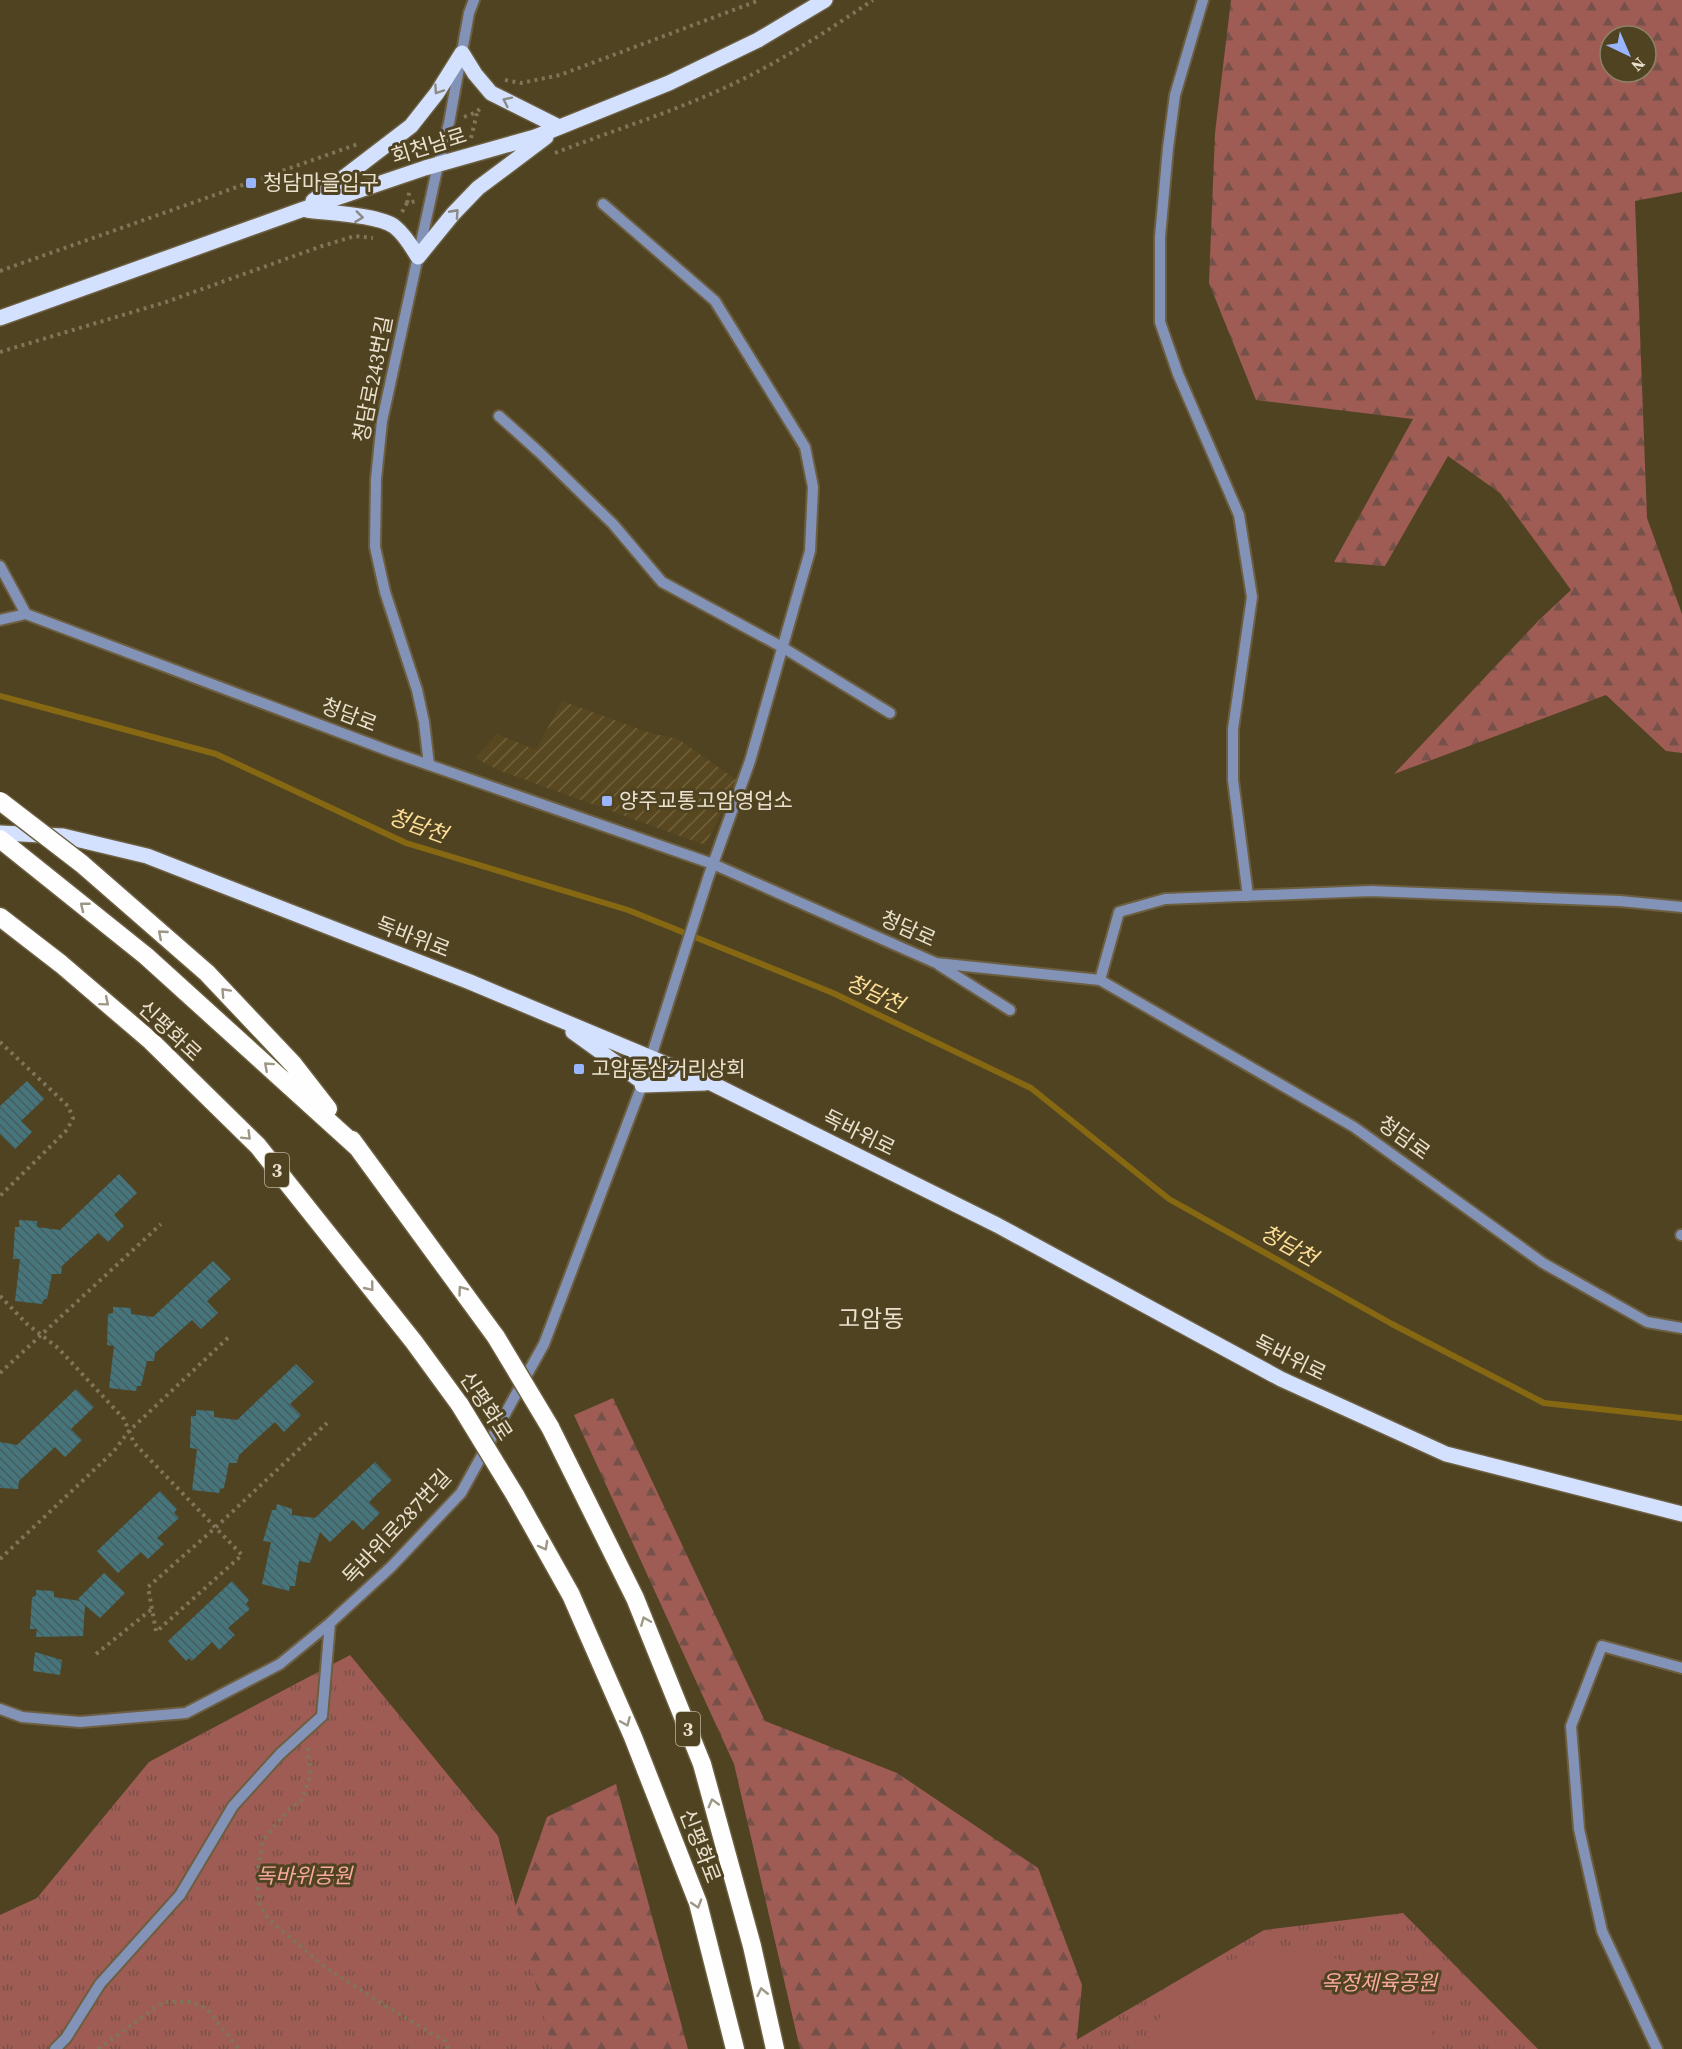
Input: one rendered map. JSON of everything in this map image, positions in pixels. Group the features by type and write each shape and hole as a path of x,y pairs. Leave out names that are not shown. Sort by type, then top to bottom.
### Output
{"highway":[{"name":"신평화로","path":"0,801 82,864 207,973 293,1064 358,1148 496,1337 550,1427 635,1598 702,1764 752,1946 775,2049"},
{"name":"신평화로","path":"0,839 146,956 358,1148"},
{"name":"신평화로","path":"0,917 61,964 151,1041 258,1146 414,1342 460,1405 515,1495 571,1594 637,1748 698,1903 735,2049"}],"main road":[{"name":"회천남로","path":"0,318 301,210 438,165 535,137 669,83 758,40 825,0"},
{"path":"462,53 475,74 491,93 559,127 478,189 453,214 418,257 408,240 394,226 374,219 301,210 411,126 437,93 462,53"},
{"name":"독바위로","path":"0,832 63,836 147,856 470,982 711,1083 997,1225 1281,1379 1446,1454 1682,1515"},
{"path":"556,1019 642,1083 711,1083"}],"street":[{"name":"청담로243번길","path":"429,765 424,722 417,690 385,592 375,547 376,479 382,421 449,123 469,13 474,0"},
{"path":"1203,0 1175,95 1169,137 1160,237 1160,322 1178,374 1239,515 1252,597 1233,729 1233,780 1248,896"},
{"path":"603,204 715,301 805,447 813,487 810,551 750,761 708,878 651,1057"},
{"path":"499,416 540,452 613,524 662,582 782,647 890,713"},
{"path":"0,566 26,614 0,620"},
{"name":"청담로","path":"26,614 429,765 713,864 936,963 1100,980 1354,1126 1543,1263 1647,1322 1682,1328"},
{"path":"1100,980 1119,912 1164,899 1371,891 1620,901 1682,908"},
{"path":"936,963 1010,1010"},
{"name":"독바위로287번길","path":"0,1709 22,1717 80,1722 186,1713 280,1664 330,1623 391,1567 461,1493 544,1344 651,1057"},
{"path":"55,2049 66,2038 100,1984 180,1895 232,1806 280,1754 322,1716 330,1623"},
{"path":"1657,2049 1602,1931 1579,1829 1571,1726 1602,1646 1682,1668"}],"path":[{"path":"499,79 521,83 560,75 760,0"},
{"path":"546,157 692,102 747,77 873,0"},
{"path":"0,271 363,142"},
{"path":"0,352 166,302 354,236 384,239"},
{"path":"0,1042 68,1106 73,1118 68,1130 0,1196"},
{"path":"0,1373 161,1224"},
{"path":"0,1296 27,1324 58,1348 124,1419 134,1443 215,1528 242,1555 156,1632 148,1587 215,1528 327,1423"},
{"path":"0,1559 114,1451 129,1431 231,1335"},
{"path":"96,1654 152,1609"},
{"path":"306,1730 310,1776 302,1800 290,1808 263,1840 257,1873 259,1903 268,1919 325,1967 445,2041 449,2049"},
{"path":"98,2049 163,2002 192,2002 207,2009 238,2049"}],"shaded area":[{"path":"562,701 650,733 678,739 738,781 705,845 498,770 475,758 497,734 536,750"}],"green space":[{"path":"1231,0 1682,0 1682,192 1635,201 1647,518 1682,614 1682,753 1666,751 1606,695 1394,774 1539,620 1571,590 1500,493 1448,456 1385,566 1334,562 1413,419 1256,400 1209,283 1215,133"},
{"path":"613,1398 765,1721 897,1773 1038,1868 1082,1985 1076,2049 800,2049 734,1764 574,1415"},
{"name":"독바위공원","path":"350,1655 498,1836 552,2049 0,2049 0,1915 37,1898 149,1762"},
{"path":"616,1784 688,2049 488,2049 506,1933 547,1817"},
{"name":"옥정체육공원","path":"1403,1913 1538,2049 1061,2049 1264,1930"},
{"path":"1271,1950 1326,1954 1370,1972 1398,1959 1439,2049 1142,2049 1171,1998 1222,1962"}],"building":[{"path":"27,1081 44,1099 21,1121 32,1132 15,1149 0,1134 0,1106"},
{"path":"119,1174 137,1193 114,1215 124,1226 108,1242 98,1233 62,1266 61,1274 52,1274 47,1299 44,1299 42,1304 15,1301 20,1259 13,1259 15,1227 19,1227 19,1220 37,1221 37,1227 60,1230"},
{"path":"213,1261 231,1279 207,1301 218,1313 201,1329 192,1320 155,1353 154,1361 147,1361 141,1386 137,1386 136,1391 109,1388 114,1346 107,1345 108,1314 113,1313 113,1307 131,1308 131,1314 153,1317"},
{"path":"296,1364 314,1382 290,1404 301,1415 284,1432 275,1422 239,1455 237,1463 229,1463 224,1488 220,1489 219,1493 192,1490 197,1449 190,1448 191,1416 196,1416 196,1410 214,1411 214,1417 237,1420"},
{"path":"76,1389 94,1407 71,1429 82,1440 65,1457 55,1447 19,1481 18,1489 0,1488 0,1442 17,1445"},
{"path":"375,1462 392,1480 369,1502 380,1513 363,1530 353,1520 330,1542 320,1532 310,1563 299,1561 295,1586 290,1586 289,1591 262,1584 271,1542 263,1541 272,1510 276,1510 277,1504 292,1509 292,1515 315,1518"},
{"path":"160,1491 177,1509 174,1513 179,1518 157,1538 164,1544 148,1559 141,1552 118,1573 97,1551"},
{"path":"104,1573 125,1593 100,1618 85,1605 83,1636 36,1637 37,1629 30,1629 32,1597 36,1596 36,1590 54,1591 54,1597 80,1601 78,1599"},
{"path":"232,1581 249,1600 246,1604 250,1609 228,1628 235,1635 219,1650 212,1642 192,1661 189,1658 186,1661 168,1641"},
{"path":"35,1652 62,1660 60,1675 33,1671"}],"waterway":[{"name":"청담천","path":"0,696 216,754 406,843 628,910 833,993 1031,1088 1169,1199 1392,1324 1544,1403 1682,1418"}],"place":[{"name":"청담마을입구","path":"251,183"},
{"name":"양주교통고암영업소","path":"607,801"},
{"name":"고암동삼거리상회","path":"579,1069"}],"district":[{"name":"고암동","path":"871,1319"}]}
